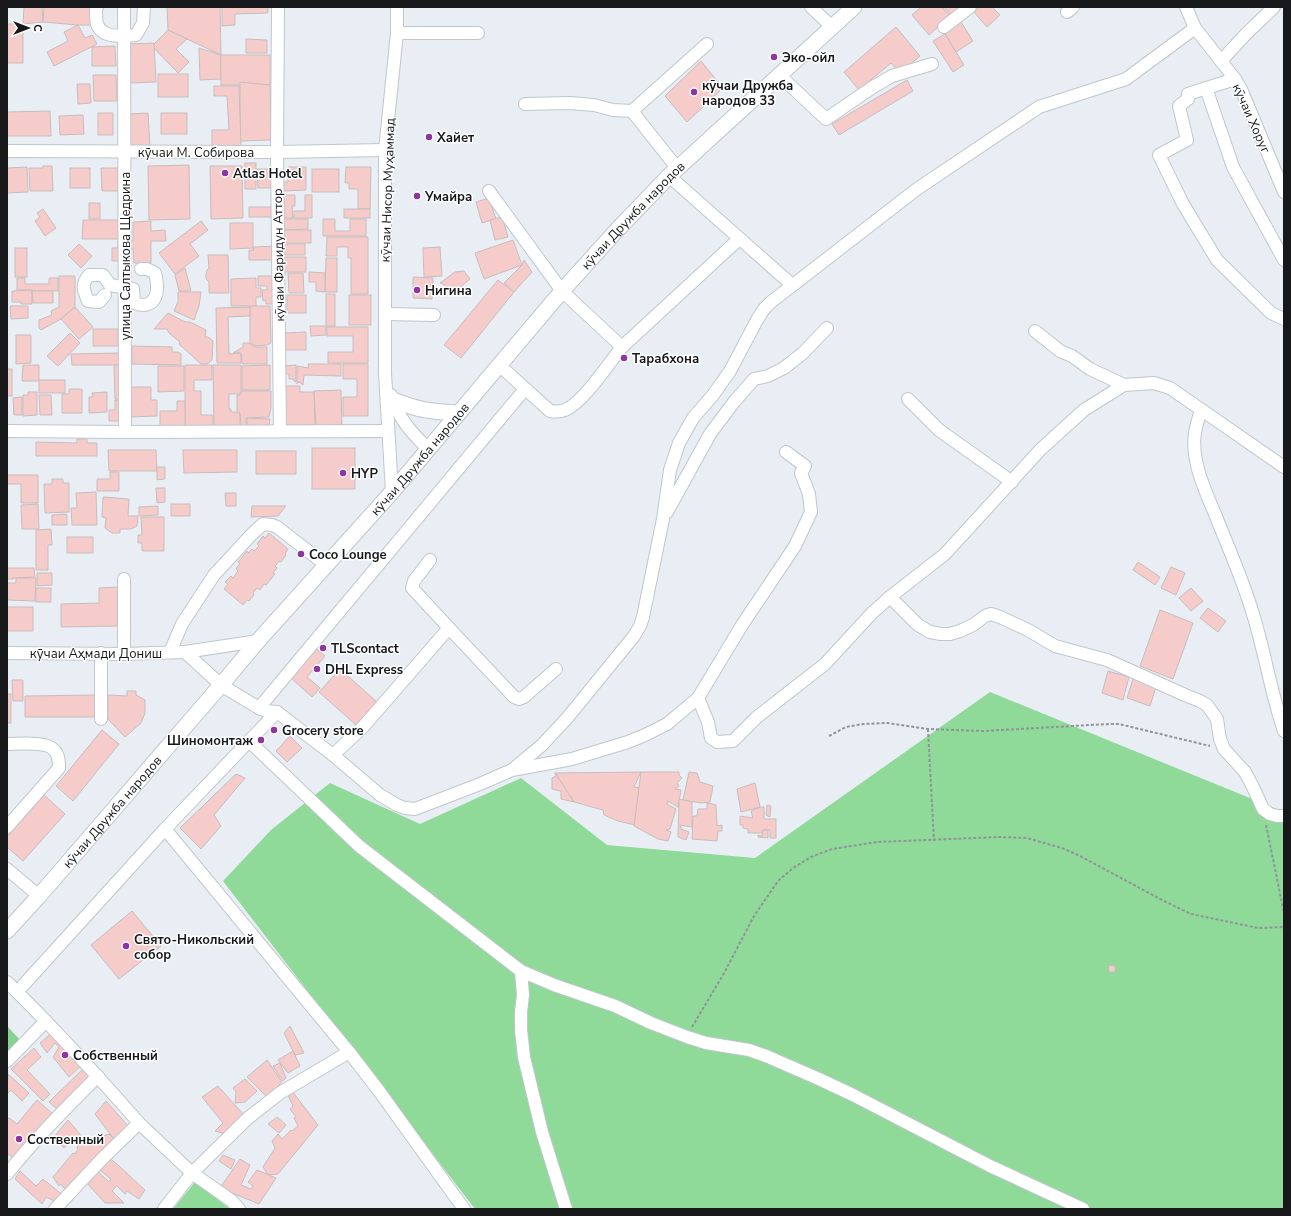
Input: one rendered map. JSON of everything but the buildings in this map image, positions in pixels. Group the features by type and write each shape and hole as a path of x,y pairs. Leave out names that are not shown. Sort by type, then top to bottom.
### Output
{"main road":[{"name":"кӯчаи Дружба народов","path":"7,932 258,641 392,492 562,291 617,230 673,172 854,7"},
{"path":"393,400 422,410 459,413"}],"street":[{"path":"97,7 97,25 103,31 111,35 124,36 136,35 143,23 144,7"},
{"name":"улица Салтыкова Щедрина","path":"124,7 125,432"},
{"name":"кӯчаи Фаридун Аттор","path":"278,7 276,152 280,431"},
{"name":"кӯчаи Нисор Муҳаммад","path":"392,492 385,373 385,150 397,33 397,7"},
{"path":"811,7 832,27"},
{"path":"944,27 970,7"},
{"name":"кӯчаи Хоруг","path":"1186,7 1195,28 1235,79 1284,192"},
{"path":"1221,61 1274,7"},
{"path":"512,770 542,745 568,718 618,657 640,626 663,519 670,470 679,443 693,418 713,395 730,371 764,309 770,302 791,284 917,189 1039,107 1126,80 1195,28"},
{"path":"397,33 478,33"},
{"path":"525,104 594,104 613,110 632,111 707,44"},
{"path":"779,75 826,119 892,76 932,64"},
{"path":"1235,79 1188,94 1188,99 1179,106 1187,140 1159,155 1183,204 1217,260 1271,313 1284,319"},
{"path":"1206,88 1233,167 1284,260"},
{"path":"632,111 673,172 739,239 791,284"},
{"name":"кӯчаи М. Собирова","path":"7,151 276,152 385,150"},
{"path":"489,191 562,291 622,347"},
{"path":"499,366 550,411 558,412 566,409 582,397 622,347 672,303 739,239"},
{"path":"105,295 99,302 88,301 83,289 84,281 89,275 103,275 110,285 133,289 134,303 143,305 151,302 156,295 157,282 155,273 147,269 140,269"},
{"path":"385,314 434,315"},
{"path":"663,519 710,434 734,402 754,379 768,376 784,368 803,353 827,328"},
{"path":"1035,331 1060,351 1072,356 1090,369 1124,385"},
{"name":"кӯчаи Нисор Муҳаммад","path":"385,373 393,400 406,427 428,449"},
{"path":"698,698 708,722 711,738 718,742 733,741 757,717 825,664 872,613 890,597 945,554 1040,450 1084,410 1124,385 1154,383 1170,388 1284,467"},
{"path":"259,708 525,389"},
{"path":"908,399 939,430 1012,482"},
{"path":"1201,410 1194,431 1196,461 1203,485 1234,560 1253,614 1273,695 1284,731"},
{"path":"7,431 388,431"},
{"path":"185,652 221,685 259,708 266,711 276,712 333,755 380,795 405,808 415,809 473,787 512,770 572,760 628,742 667,724 698,698 742,625 795,546 811,512 809,494 801,473 805,466 786,452"},
{"path":"170,652 182,624 214,575 263,524 277,527 326,565"},
{"path":"430,560 414,581 412,588 514,697 519,699 524,697 556,668"},
{"path":"124,579 124,654"},
{"path":"890,597 918,625 930,632 950,634 960,631 991,614 1021,627 1056,646 1107,660 1185,696 1200,700 1207,705 1217,719 1220,739 1224,750 1245,772 1262,809 1270,814 1284,816"},
{"path":"333,755 363,727 449,628"},
{"name":"кӯчаи Аҳмади Дониш","path":"7,653 124,654 185,652 258,641"},
{"path":"101,654 101,719"},
{"path":"17,992 165,830 276,712"},
{"path":"249,741 359,846 521,971 554,985 615,1006 651,1023 687,1037 706,1043 748,1050 819,1078 853,1094 990,1166 1083,1209"},
{"path":"7,744 46,745 54,749 59,758 59,768 7,827"},
{"path":"165,830 349,1052 384,1097 464,1209"},
{"path":"7,869 39,896"},
{"path":"521,971 523,995 521,1030 524,1057 542,1132 566,1209"},
{"path":"7,982 98,1076 139,1123 192,1173 232,1201 239,1209"},
{"path":"7,1061 46,1021"},
{"path":"164,1209 192,1173 248,1118 280,1093 349,1052"},
{"path":"7,1174 50,1124 98,1076"},
{"path":"55,1209 106,1155 139,1123"}],"path":[{"path":"829,736 846,727 863,724 887,723 928,729 983,731 1120,724 1224,750"},
{"path":"928,729 934,841"},
{"path":"1262,809 1284,913"},
{"path":"687,1037 723,975 754,916 778,880 793,868 811,857 832,849 877,842 934,841 999,837 1027,838 1045,842 1080,856 1191,914 1258,928 1284,927"}],"green space":[{"path":"990,692 1284,812 1284,1209 475,1209 223,881 271,830 330,783 420,824 521,778 607,845 755,858"},
{"path":"7,1026 23,1043 7,1058"},
{"path":"195,1182 230,1209 173,1209"}],"place":[{"name":"Эко-ойл","path":"774,57"},
{"name":"кӯчаи Дружба народов 33","path":"694,92"},
{"name":"Хайет","path":"429,137"},
{"name":"Atlas Hotel","path":"225,173"},
{"name":"Умайра","path":"417,196"},
{"name":"Нигина","path":"417,290"},
{"name":"Тарабхона","path":"624,358"},
{"name":"HYP","path":"343,473"},
{"name":"Coco Lounge","path":"301,554"},
{"name":"TLScontact","path":"323,648"},
{"name":"DHL Express","path":"317,669"},
{"name":"Grocery store","path":"274,730"},
{"name":"Шиномонтаж","path":"261,740"},
{"name":"Свято-Никольский собор","path":"126,946"},
{"name":"Собственный","path":"65,1055"},
{"name":"Соственный","path":"19,1139"}]}
